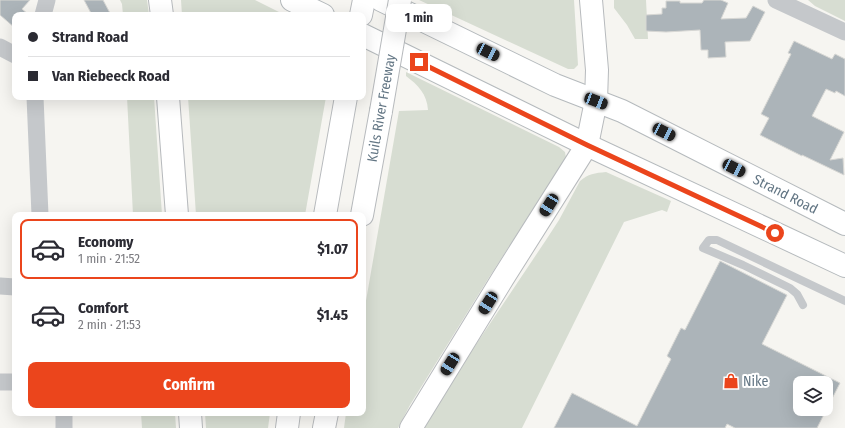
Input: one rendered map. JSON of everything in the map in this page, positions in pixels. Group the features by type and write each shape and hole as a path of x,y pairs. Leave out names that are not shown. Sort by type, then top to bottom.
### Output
{"main road":[{"path":"160,0 162,12"},
{"path":"292,0 316,12"},
{"path":"362,12 364,0"},
{"name":"Strand Road","path":"382,0 555,85 622,111 845,224"},
{"name":"Kuils River Freeway","path":"363,212 400,0"},
{"path":"411,428 587,145 596,101 597,70 591,0"},
{"path":"366,36 587,145 845,266"},
{"path":"168,100 177,212"},
{"path":"326,212 345,100"},
{"path":"190,416 191,428"},
{"path":"286,428 288,416"},
{"path":"324,428 326,416"}],"street":[{"path":"44,12 47,0"},
{"path":"785,2 845,32"},
{"path":"0,47 12,53"},
{"path":"36,100 40,212"},
{"path":"0,286 12,287"},
{"path":"0,382 12,382"},
{"path":"64,416 64,428"}],"lane":[{"path":"803,305 797,294 790,288 744,265 703,248 709,240 717,240 845,301"}],"shaded area":[{"path":"120,0 147,0 149,12 123,12"},
{"path":"181,0 255,0 279,12 182,12"},
{"path":"419,0 574,0 578,65 574,69 568,69"},
{"path":"614,0 646,0 648,39 635,39 627,25 614,8"},
{"path":"808,0 845,0 845,21 815,6"},
{"path":"406,72 559,147 565,152 566,158 488,279 410,405 398,428 344,428 346,416 366,416 366,301 399,111 428,110 426,99 421,90 406,76"},
{"path":"127,100 154,100 162,212 133,212"},
{"path":"188,100 325,100 306,212 196,212"},
{"path":"606,172 671,201 667,212 662,210 624,222 522,428 422,428 436,404 559,220 580,181 592,174"},
{"path":"141,416 175,416 176,428 142,428"},
{"path":"205,416 270,416 268,428 206,428"}],"building":[{"path":"0,0 30,0 22,9 26,12 12,12 12,25 0,15"},
{"path":"84,0 103,0 109,12 90,12"},
{"path":"704,0 721,0 728,3 721,19 746,18 753,6 765,12 750,41 725,42 726,57 708,58 708,50 701,50 700,30 666,32 646,31 646,15 662,14 662,8 666,8 666,1 680,1 680,3 702,3"},
{"path":"794,41 832,59 835,54 845,59 845,96 836,91 835,93 826,89 812,116 844,132 830,160 843,158 844,175 760,135 769,118 761,114 791,54 788,53"},
{"path":"720,261 787,295 762,344 826,376 793,376 793,416 823,416 817,428 735,428 727,424 725,428 554,428 572,393 637,426 671,359 667,356 681,328 685,330"},
{"path":"833,380 840,383 833,397"}],"place":[{"name":"Nike","path":"731,381"}],"route":[{"path":"419,62 587,145 775,233"}]}
